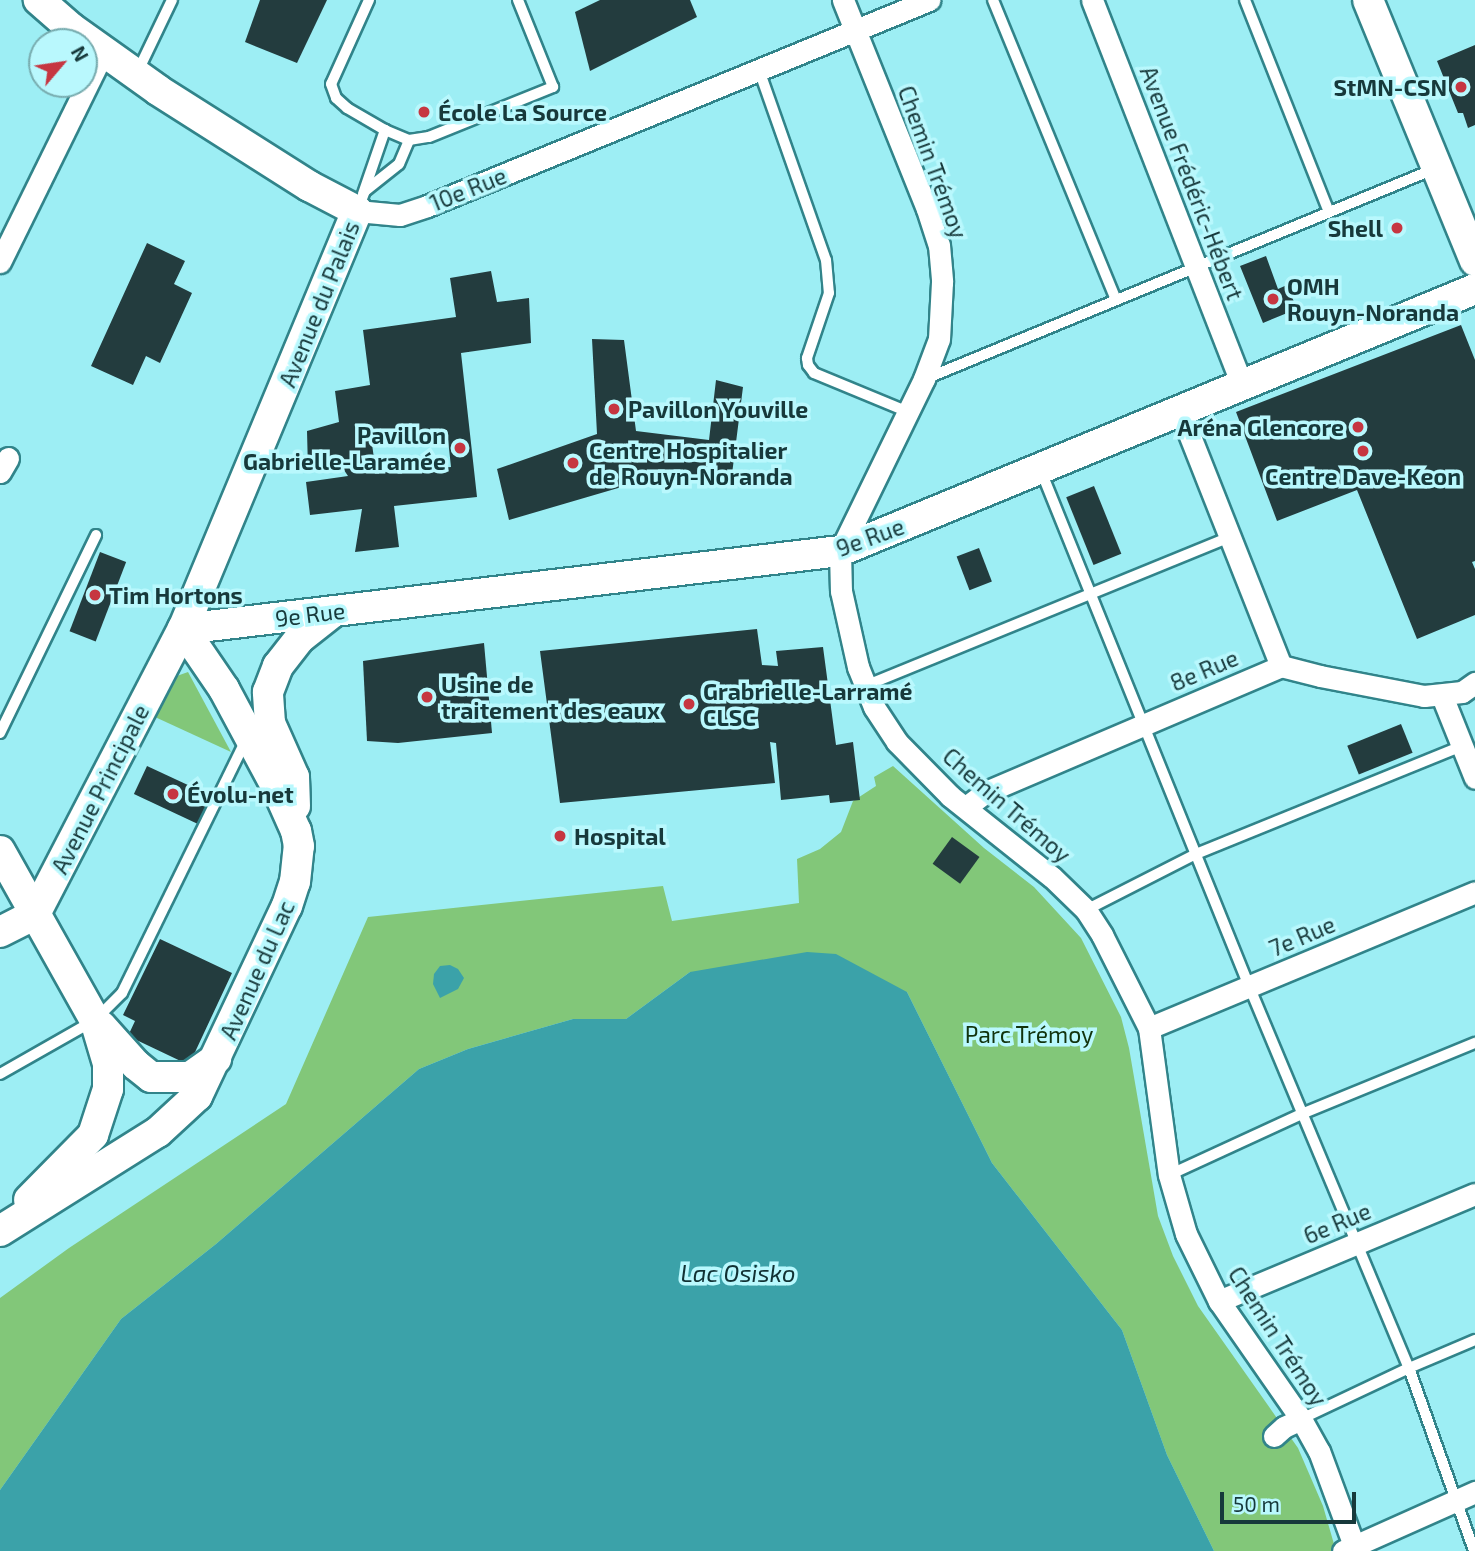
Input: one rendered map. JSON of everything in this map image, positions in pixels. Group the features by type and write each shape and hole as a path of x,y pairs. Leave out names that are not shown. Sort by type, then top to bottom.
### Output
{"street":[{"name":"10e Rue","path":"39,0 48,11 137,74 309,186 357,211 400,215 929,0"},
{"name":"Chemin Trémoy","path":"843,0 939,245 942,282 939,338 924,379 840,551 841,591 865,686 874,707 897,741 950,796 1052,877 1086,910 1124,976 1149,1028 1169,1175 1186,1234 1219,1301 1301,1419 1319,1451 1351,1549"},
{"name":"Avenue Frédéric-Hébert","path":"1093,0 1242,385"},
{"path":"1368,0 1475,261"},
{"path":"0,262 104,51"},
{"name":"Avenue du Palais","path":"183,629 357,211"},
{"name":"9e Rue","path":"183,629 840,551 1475,289"},
{"path":"1180,411 1281,666 1320,676 1442,696 1462,692 1475,683"},
{"path":"296,831 293,777 270,723 268,692 278,666 300,638 333,612"},
{"name":"Avenue du Lac","path":"2,1230 173,1121 197,1097 217,1059 295,882 299,846 296,831 223,689 183,629"},
{"name":"Avenue Principale","path":"35,914 183,629"},
{"name":"8e Rue","path":"966,807 986,792 1281,666"},
{"path":"1442,696 1475,778"},
{"path":"0,851 95,1020 136,1065 151,1077 190,1077 217,1059"},
{"name":"7e Rue","path":"1149,1028 1475,892"},
{"path":"0,932 35,914"},
{"path":"2,1230 76,1154 99,1124 108,1089 108,1064 95,1020"},
{"name":"6e Rue","path":"1219,1301 1475,1194"},
{"path":"1274,1436 1284,1427 1301,1419"},
{"path":"1351,1549 1466,1496"}],"lane":[{"path":"137,74 172,0"},
{"path":"369,0 331,84 336,98 347,108 385,130 409,140 429,137 553,87 518,0"},
{"path":"993,0 1116,300"},
{"path":"1245,0 1329,212"},
{"path":"759,70 826,260 829,293 807,358 808,365 814,373 908,412"},
{"path":"357,211 385,130"},
{"path":"357,211 365,191 398,164 409,140"},
{"path":"924,379 1437,168"},
{"path":"1040,468 1249,986 1466,1496 1474,1551"},
{"path":"0,733 96,535"},
{"path":"865,686 1230,537"},
{"path":"0,1074 95,1020 122,993 248,736"},
{"path":"1086,910 1196,854 1462,746"},
{"path":"1169,1175 1304,1113 1475,1043"},
{"path":"1301,1419 1409,1367 1475,1340"}],"green space":[{"path":"188,672 231,752 155,717 174,677"},
{"name":"Parc Trémoy","path":"893,766 984,848 1034,887 1081,938 1121,1017 1129,1048 1158,1216 1173,1256 1198,1306 1298,1448 1323,1506 1336,1551 1214,1551 1167,1455 1122,1330 992,1163 907,992 690,972 626,1019 573,1019 468,1049 419,1069 216,1244 121,1319 0,1490 0,1298 69,1248 286,1104 368,917 663,886 672,921 799,903 797,859 820,849 841,832 853,801 876,786 874,777"}],"water":[{"name":"Lac Osisko","path":"807,952 836,954 907,992 992,1163 1122,1330 1167,1455 1214,1551 0,1551 0,1490 121,1319 216,1244 419,1069 468,1049 573,1019 626,1019 690,972"},
{"path":"450,965 458,969 464,978 458,989 440,998 433,984 434,974 440,966"}],"building":[{"path":"260,0 327,0 297,63 245,42"},
{"path":"600,0 690,0 697,17 590,71 575,12"},
{"name":"StMN-CSN","path":"1475,45 1475,125 1468,128 1463,113 1458,113 1437,61"},
{"path":"147,243 185,261 174,284 192,293 160,363 146,356 133,385 91,366"},
{"name":"OMH Rouyn-Noranda","path":"1266,256 1278,289 1287,285 1297,309 1263,323 1240,266"},
{"path":"491,271 497,302 529,298 531,343 461,353 477,497 394,506 399,547 355,552 362,509 310,515 306,482 348,476 342,467 308,470 307,431 339,422 335,391 370,385 363,330 456,317 450,278","holes":["447,430 451,467 376,473 372,444"]},
{"name":"Aréna Glencore","path":"1461,325 1475,360 1475,561 1472,562 1475,569 1475,615 1417,639 1357,490 1277,521 1236,412"},
{"name":"Pavillon Youville","path":"592,339 624,340 636,431 709,440 716,380 743,387 731,482 674,478 625,486 509,520 497,469 597,434"},
{"path":"1094,486 1121,554 1094,565 1066,497"},
{"path":"979,548 992,582 969,590 957,557"},
{"name":"Tim Hortons","path":"100,552 126,562 96,641 70,631"},
{"name":"Grabrielle-Larramé CLSC","path":"757,629 762,665 778,666 776,651 823,647 836,745 853,742 860,800 830,803 829,795 781,800 776,743 770,742 775,783 560,803 540,651"},
{"name":"Usine de traitement des eaux","path":"484,643 492,733 398,743 367,741 363,661"},
{"path":"1401,724 1413,753 1359,774 1347,746"},
{"name":"Évolu-net","path":"147,766 213,797 200,825 134,794"},
{"path":"952,837 980,857 960,884 933,864"},
{"path":"160,939 232,973 189,1065 128,1036 135,1021 123,1015"}],"place":[{"name":"StMN-CSN","path":"1461,87"},
{"name":"École La Source","path":"424,112"},
{"name":"Shell","path":"1397,228"},
{"name":"OMH Rouyn-Noranda","path":"1273,299"},
{"name":"Pavillon Youville","path":"614,409"},
{"name":"Aréna Glencore","path":"1358,427"},
{"name":"Pavillon Gabrielle-Laramée","path":"460,448"},
{"name":"Centre Dave-Keon","path":"1363,451"},
{"name":"Centre Hospitalier de Rouyn-Noranda","path":"573,463"},
{"name":"Tim Hortons","path":"95,595"},
{"name":"Usine de traitement des eaux","path":"427,697"},
{"name":"Grabrielle-Larramé CLSC","path":"689,704"},
{"name":"Évolu-net","path":"173,794"},
{"name":"Hospital","path":"560,836"}]}
